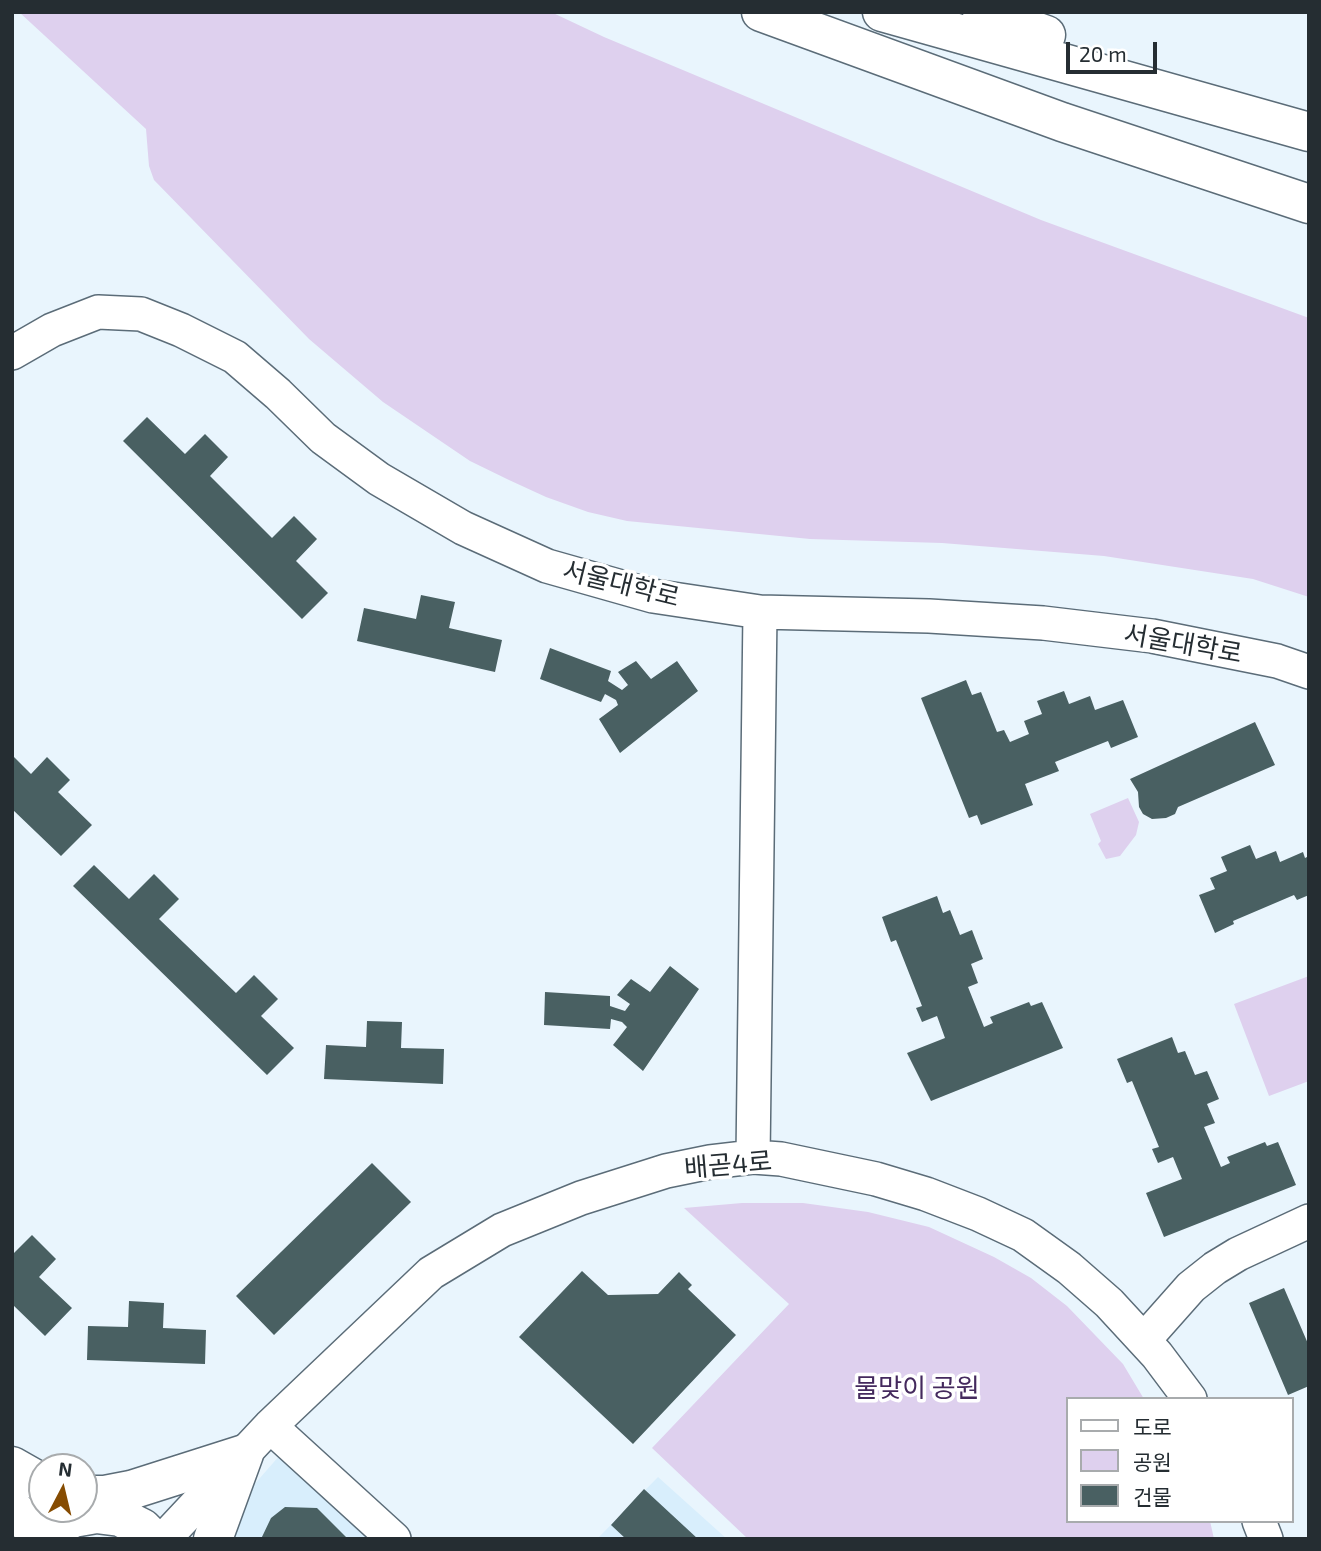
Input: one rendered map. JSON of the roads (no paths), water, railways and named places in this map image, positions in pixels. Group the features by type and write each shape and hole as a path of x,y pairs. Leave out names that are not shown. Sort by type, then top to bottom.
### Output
{"main road":[{"path":"747,12 802,27"},
{"path":"761,12 1062,122 1309,204"},
{"path":"882,12 1309,130"},
{"path":"982,12 1309,130"},
{"path":"98,1495 131,1490 244,1454"},
{"path":"213,1539 244,1454"},
{"path":"12,1466 28,1475"},
{"path":"12,1508 44,1539 52,1530 73,1518 96,1514 120,1517 142,1528 153,1539"}],"street":[{"name":"서울대학로","path":"12,354 52,330 98,312 141,314 235,357 323,438 379,479 463,528 560,569 653,596 760,612 929,616 1043,623 1152,636 1277,661 1309,671"},
{"path":"753,1157 760,612"},
{"name":"배곧4로","path":"164,1539 270,1426 431,1273 502,1230 581,1198 666,1171 710,1162 753,1157 810,1164 876,1179 926,1194 1023,1235 1069,1268 1109,1303 1144,1340 1188,1397"},
{"path":"1144,1340 1191,1287 1215,1268 1238,1254 1309,1221"},
{"path":"270,1426 394,1539"}],"park label":[{"name":"물맞이 공원","path":"917,1388"}]}
